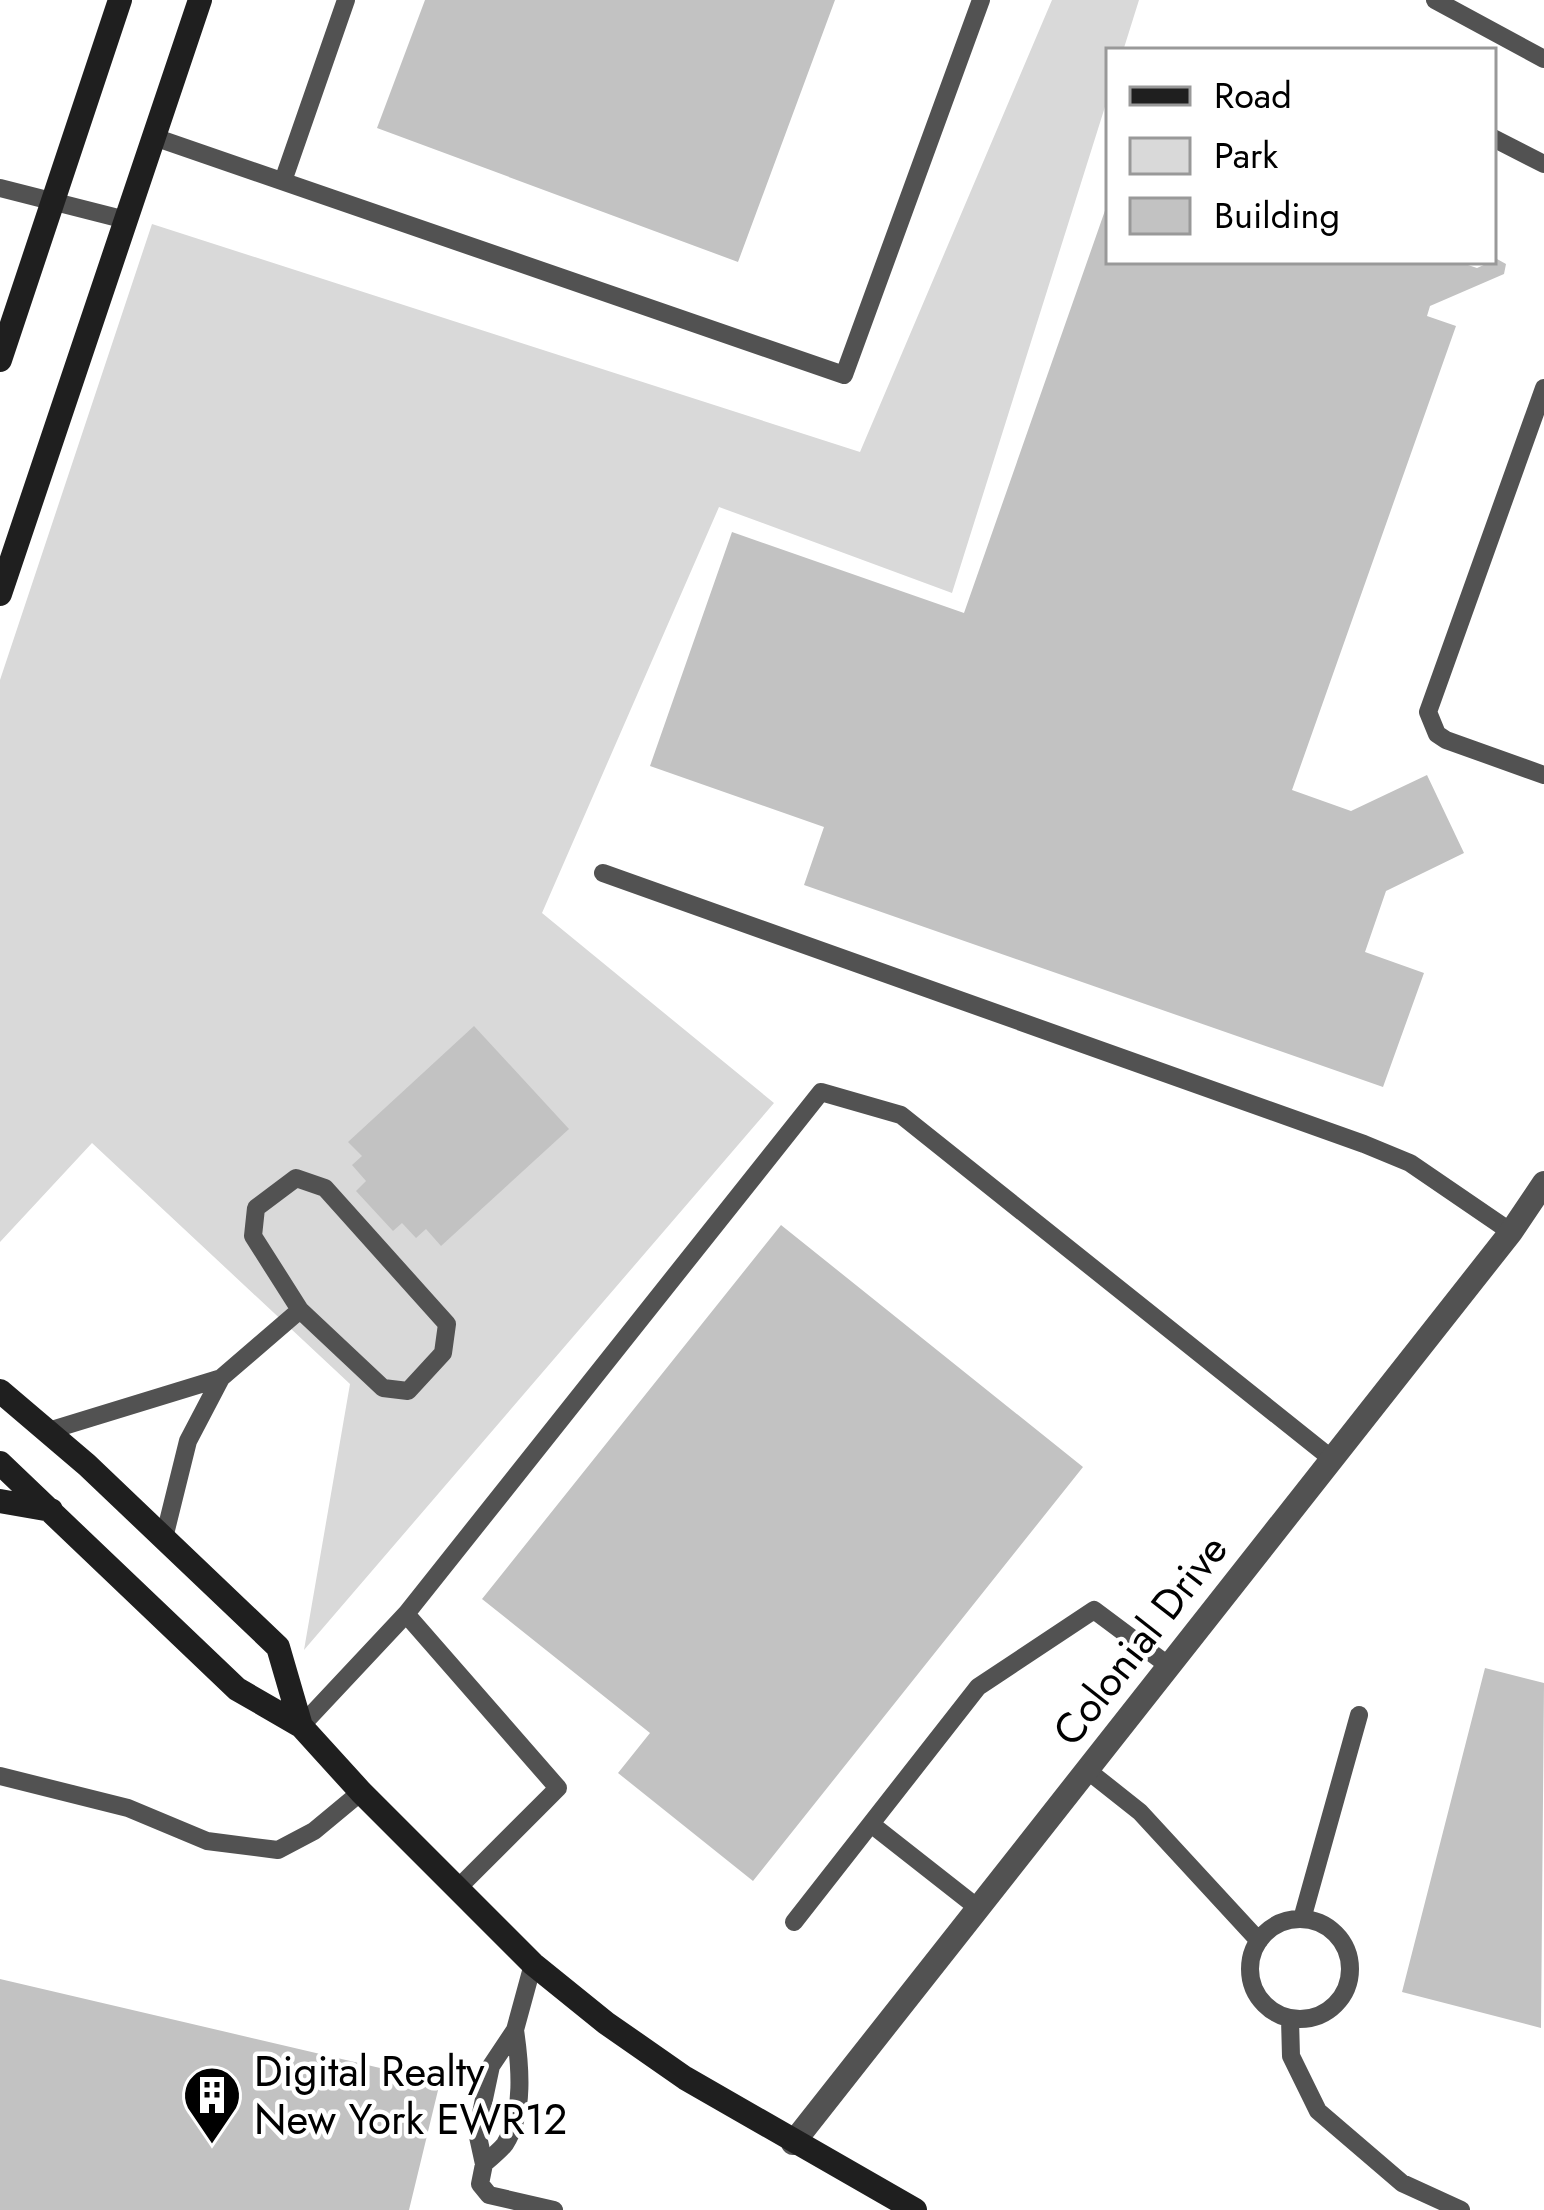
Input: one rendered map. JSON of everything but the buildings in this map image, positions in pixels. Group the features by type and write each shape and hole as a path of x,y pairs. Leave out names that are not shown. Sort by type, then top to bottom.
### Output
{"main road":[{"path":"0,360 120,0"},
{"path":"0,594 200,0"},
{"path":"0,1391 278,1647 301,1726"},
{"path":"0,1463 237,1689 301,1726 533,1964 665,2064 793,2143 915,2210"},
{"path":"0,1501 55,1511"}],"street":[{"name":"Colonial Drive","path":"793,2143 1511,1232 1544,1183"}],"lane":[{"path":"283,181 346,0"},
{"path":"154,137 844,375 981,0"},
{"path":"1435,0 1544,59"},
{"path":"1496,140 1544,164"},
{"path":"0,188 126,220"},
{"path":"1544,388 1428,712 1430,725 1446,740 1544,775"},
{"path":"603,873 1364,1144 1442,1183 1511,1232"},
{"path":"301,1726 406,1614 821,1092 901,1115 1332,1459"},
{"path":"296,1178 325,1189 446,1324 443,1353 408,1391 383,1388 300,1310 253,1236 256,1208 296,1178"},
{"path":"164,1538 188,1441 221,1378 300,1310"},
{"path":"48,1431 221,1378"},
{"path":"794,1922 978,1687 1094,1610 1169,1666"},
{"path":"406,1614 558,1788 457,1889"},
{"path":"1302,1919 1359,1715"},
{"path":"1087,1770 1140,1811 1259,1941"},
{"path":"0,1776 128,1808 207,1841 278,1850 314,1832 361,1792"},
{"path":"871,1824 978,1908"},
{"path":"1302,1919 1318,1922 1343,1943 1350,1974 1336,2004 1323,2014 1291,2018 1262,2002 1250,1972 1259,1941 1285,1921 1302,1919"},
{"path":"533,1964 515,2030 491,2066 478,2132 484,2164 480,2184 489,2194 554,2210"},
{"path":"1291,2018 1291,2056 1318,2111 1402,2183 1462,2210"},
{"path":"484,2164 506,2142 516,2104 520,2067 515,2030"}],"green space":[{"path":"1052,0 1139,0 1124,48 1106,48 1106,104 952,593 719,507 542,913 774,1103 304,1650 350,1384 92,1143 0,1242 0,680 152,224 860,452"}],"place":[{"name":"Digital Realty New York EWR12","path":"212,2146"}]}
